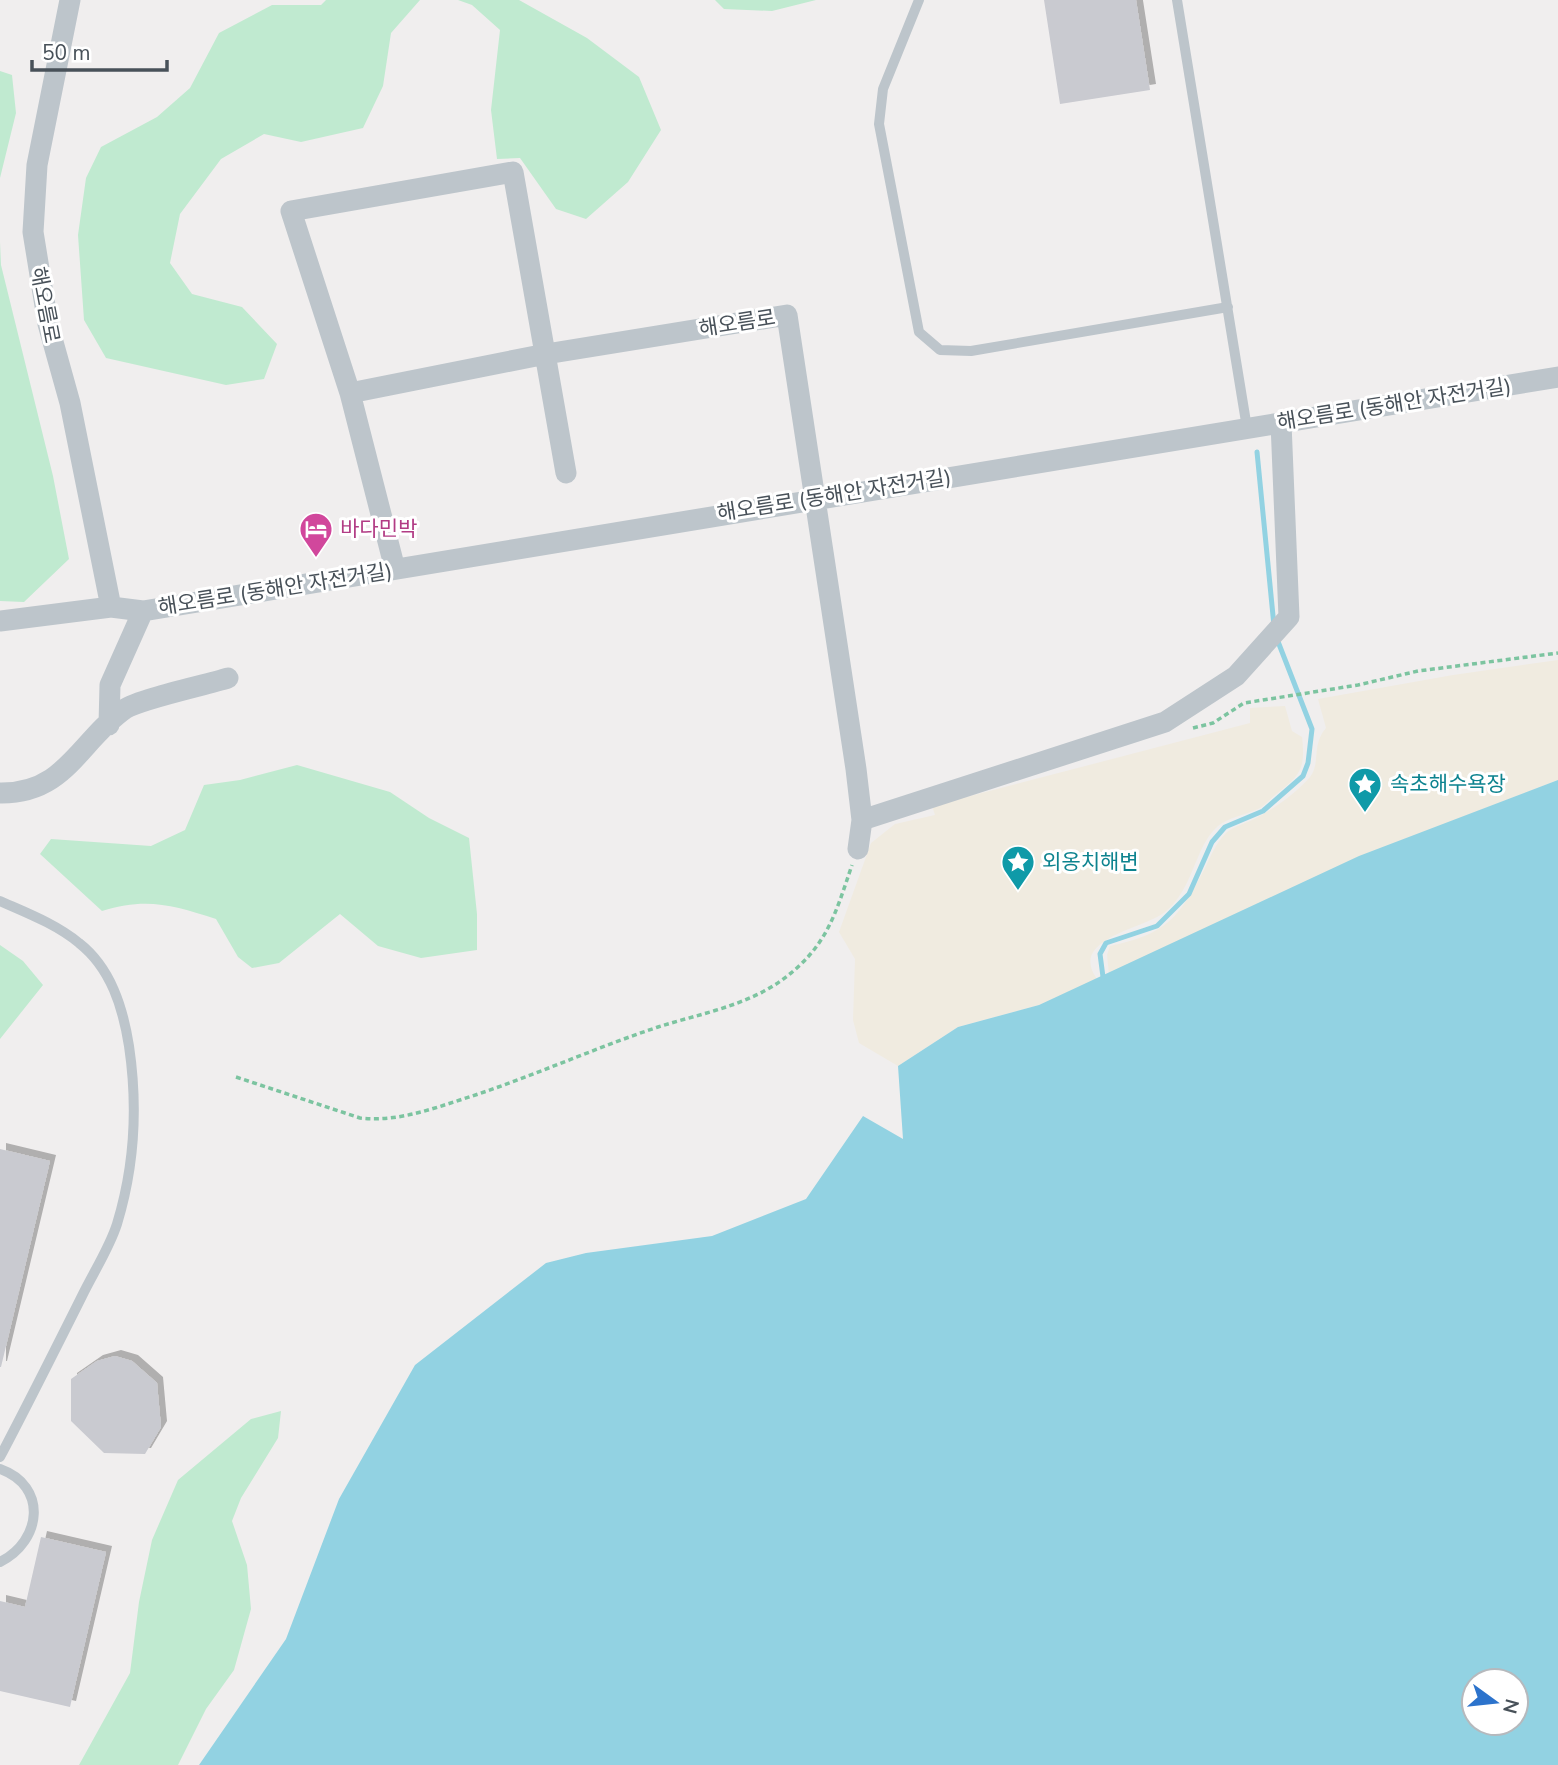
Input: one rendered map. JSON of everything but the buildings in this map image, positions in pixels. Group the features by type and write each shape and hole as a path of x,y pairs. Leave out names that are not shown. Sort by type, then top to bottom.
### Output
{"street":[{"name":"해오름로","path":"71,0 37,165 33,232 48,324 70,403 111,607"},
{"path":"395,569 350,393 291,211 513,172 566,473"},
{"name":"해오름로","path":"546,354 787,315 816,497"},
{"path":"350,393 546,354"},
{"name":"해오름로 (동해안 자전거길)","path":"6,623 111,607 143,611 816,497 1558,377"},
{"path":"862,820 1165,722 1236,676 1289,617 1281,423"},
{"path":"816,497 862,820 858,849"},
{"path":"108,725 110,684 143,611"},
{"path":"0,793 23,790 52,780 126,708 228,678"}],"lane":[{"path":"919,0 879,105 879,124 919,332 940,350 971,352 1228,307"},
{"path":"1177,0 1247,428"},
{"path":"0,901 55,927 81,944 101,966 116,994 125,1021 133,1075 135,1130 131,1165 116,1227 0,1457"},
{"path":"0,1469 22,1483 30,1496 34,1512 26,1543 15,1555 0,1562"}],"path":[{"path":"1266,699 1358,685 1418,671 1558,653"},
{"path":"236,1077 312,1104 360,1118 381,1120 419,1112 517,1082 657,1028 731,1006 781,981 819,947 858,849"}],"green space":[{"path":"326,0 420,0 391,33 383,86 363,128 301,142 264,134 221,159 180,214 170,263 192,294 242,307 277,344 264,379 226,385 106,358 84,320 78,235 86,178 101,147 157,117 190,88 219,33 272,5 321,5"},
{"path":"458,0 519,0 587,38 639,77 661,130 628,182 586,219 556,209 520,158 497,159 491,110 500,30 472,5"},
{"path":"715,0 816,0 772,11 724,9"},
{"path":"0,71 12,75 16,113 0,178"},
{"path":"0,242 1,265 53,476 69,559 24,602 0,601"},
{"path":"297,765 390,792 429,818 469,838 477,914 477,950 421,958 378,946 340,914 279,963 252,968 238,957 216,919 159,904 132,904 102,911 40,854 51,839 151,846 185,830 204,785 240,780"},
{"path":"0,945 23,961 43,985 0,1039"},
{"path":"281,1411 278,1438 241,1498 232,1521 247,1565 251,1609 234,1670 206,1709 178,1765 79,1765 130,1673 139,1602 152,1540 178,1480 251,1419"}],"sand":[{"name":"속초해수욕장","path":"1558,660 1558,780 1359,857 1109,974 1107,955 1110,946 1145,936 1168,922 1186,901 1226,833 1276,806 1310,777 1315,766 1321,734 1326,728 1318,699"},
{"name":"외옹치해변","path":"1285,706 1292,731 1302,737 1303,758 1299,772 1260,808 1218,826 1204,845 1182,892 1165,912 1100,945 1092,954 1091,965 1097,979 1039,1005 958,1027 898,1066 859,1043 853,1020 855,959 839,932 871,843 895,824 935,815 932,806 1250,723 1250,708"}],"water":[{"path":"1558,780 1558,1765 199,1765 286,1639 339,1499 415,1365 546,1263 586,1253 712,1236 806,1199 863,1116 903,1139 898,1066 958,1027 1039,1005 1359,856"}],"waterway":[{"path":"1257,452 1274,626"},
{"path":"1103,977 1100,954 1106,943 1157,926 1189,894 1212,842 1225,827 1263,811 1303,776 1308,763 1312,729 1277,639"}],"place":[{"name":"바다민박","path":"316,559"},
{"name":"속초해수욕장","path":"1365,814"},
{"name":"외옹치해변","path":"1018,892"}]}
